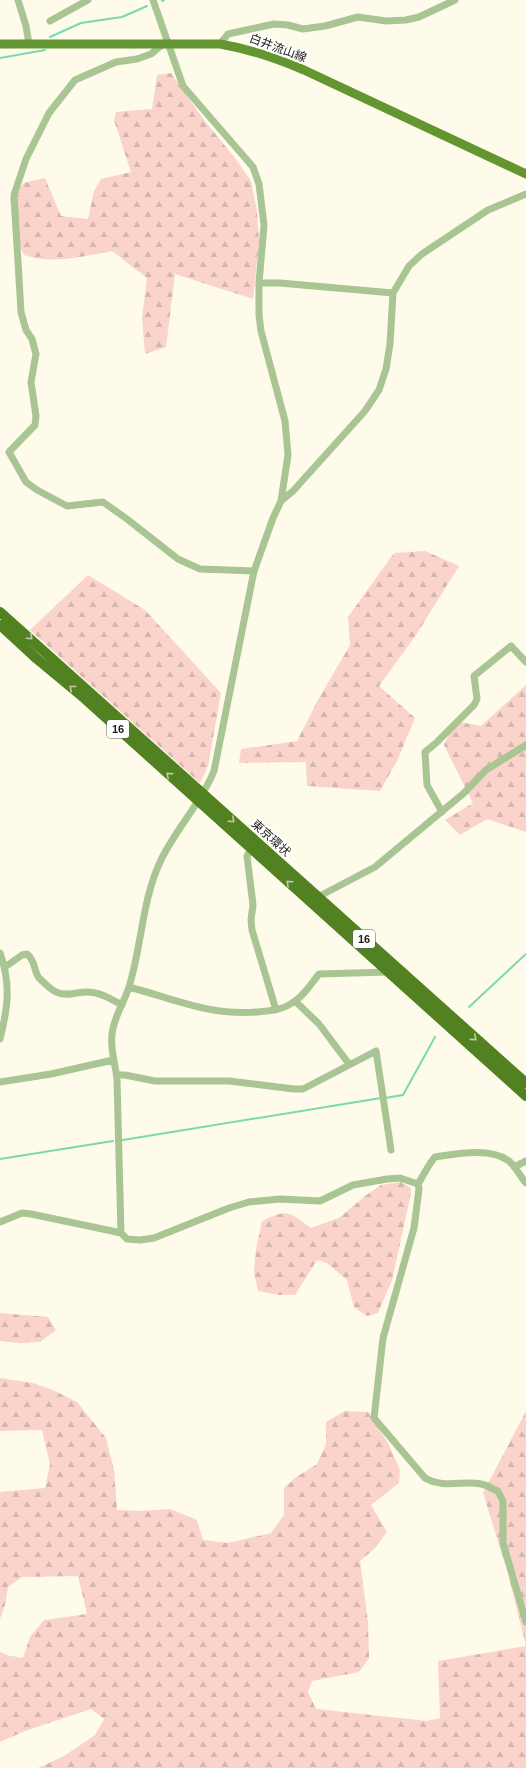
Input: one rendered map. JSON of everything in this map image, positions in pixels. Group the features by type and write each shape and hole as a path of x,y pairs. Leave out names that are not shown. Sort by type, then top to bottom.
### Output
{"highway":[{"name":"東京環状","path":"0,612 314,900 389,972 526,1096"},
{"name":"東京環状","path":"0,625 37,659 201,797 251,849 314,900 526,1083"}],"main road":[{"name":"白井流山線","path":"0,44 220,44 243,48 272,56 526,174"}],"street":[{"path":"18,0 23,14 29,44"},
{"path":"50,21 88,0"},
{"path":"121,1233 117,1075 113,1060 112,1035 115,1022 129,987 153,879 171,842 201,797 214,771 254,571 273,518 281,501 288,455 285,421 261,331 259,315 259,283 264,225 259,184 253,167 183,86 165,44 153,0"},
{"path":"220,44 228,34 274,24 288,25 303,29 325,26 358,17 386,21 406,20 419,17 455,0"},
{"path":"165,44 151,54 137,59 116,62 75,80 48,113 26,159 14,195 21,312 26,330 32,339 36,354 31,382 35,425 9,452 26,482 37,490 67,506 103,502 178,559 200,569 254,571"},
{"path":"281,501 293,491 365,411 379,390 386,369 390,344 393,293 409,266 422,254 488,210 526,194"},
{"path":"259,283 280,283 393,293"},
{"path":"442,812 427,785 425,752 474,705 477,699 474,676 511,646 526,662"},
{"path":"314,900 375,867 464,793 486,770 526,745"},
{"path":"251,849 247,856 253,905 251,920 252,930 276,1010"},
{"path":"0,953 5,967 8,1001 0,1039"},
{"path":"5,967 22,955 27,954 31,957 35,964 39,978 56,992 64,994 88,992 97,993 122,1005"},
{"path":"129,987 206,1010 242,1013 276,1010 295,1001 305,992 319,974 389,972"},
{"path":"295,1001 319,1024 349,1064"},
{"path":"117,1075 155,1081 229,1081 294,1089 303,1088 376,1051 391,1150"},
{"path":"0,1082 51,1074 113,1060"},
{"path":"526,1183 514,1167 508,1161 500,1157 489,1154 456,1154 435,1157 418,1184 419,1189 414,1228 383,1338 374,1418 384,1431 412,1460 425,1478 430,1481 451,1484 479,1484 498,1492 503,1501 503,1543 526,1622"},
{"path":"514,1167 526,1161"},
{"path":"0,1222 22,1213 31,1214 121,1233 127,1239 140,1240 154,1238 248,1202 280,1200 320,1201 353,1185 400,1178 418,1184"}],"green space":[{"path":"171,73 204,120 235,158 251,181 257,211 259,242 253,299 175,274 166,347 145,354 142,318 147,278 112,251 68,259 35,258 24,255 13,233 10,198 24,183 45,178 61,216 88,219 94,191 101,179 131,172 114,120 116,112 152,109 157,75"},
{"path":"425,551 459,566 416,635 379,686 415,718 397,761 380,791 307,786 306,762 239,763 241,749 297,741 319,698 350,645 348,617 394,553"},
{"path":"88,575 145,610 221,693 208,766 200,783 30,630"},
{"path":"526,685 526,832 487,819 460,835 445,820 473,803 444,745 455,721 481,726"},
{"path":"401,1182 411,1188 410,1198 392,1280 378,1313 367,1316 354,1307 347,1280 327,1263 317,1260 295,1295 279,1295 258,1291 254,1272 256,1249 262,1221 283,1213 293,1215 311,1228 339,1218 365,1196 381,1185"},
{"path":"0,1313 48,1317 56,1330 40,1342 19,1343 0,1341"},
{"path":"0,1378 33,1383 53,1390 77,1402 106,1438 114,1470 117,1510 143,1511 170,1509 197,1520 203,1540 228,1543 271,1533 284,1515 284,1488 295,1478 317,1464 326,1444 326,1422 345,1411 368,1412 388,1443 400,1470 399,1483 371,1505 387,1532 374,1549 360,1561 368,1622 369,1658 359,1672 312,1681 308,1692 316,1709 427,1721 440,1718 438,1661 526,1646 526,1768 38,1768 64,1756 95,1735 104,1719 91,1709 25,1731 0,1742 0,1652 10,1656 23,1658 30,1637 44,1620 87,1614 78,1576 22,1577 8,1587 5,1605 0,1619 0,1492 45,1488 50,1464 42,1430 0,1431"},
{"path":"526,1411 526,1646 508,1574 483,1493"}],"waterway":[{"path":"50,37 81,23 122,17 147,6"},
{"path":"0,58 45,50"},
{"path":"469,1007 526,954"},
{"path":"385,1098 403,1095 435,1037"},
{"path":"123,1140 381,1098"},
{"path":"0,1159 113,1141"}]}
